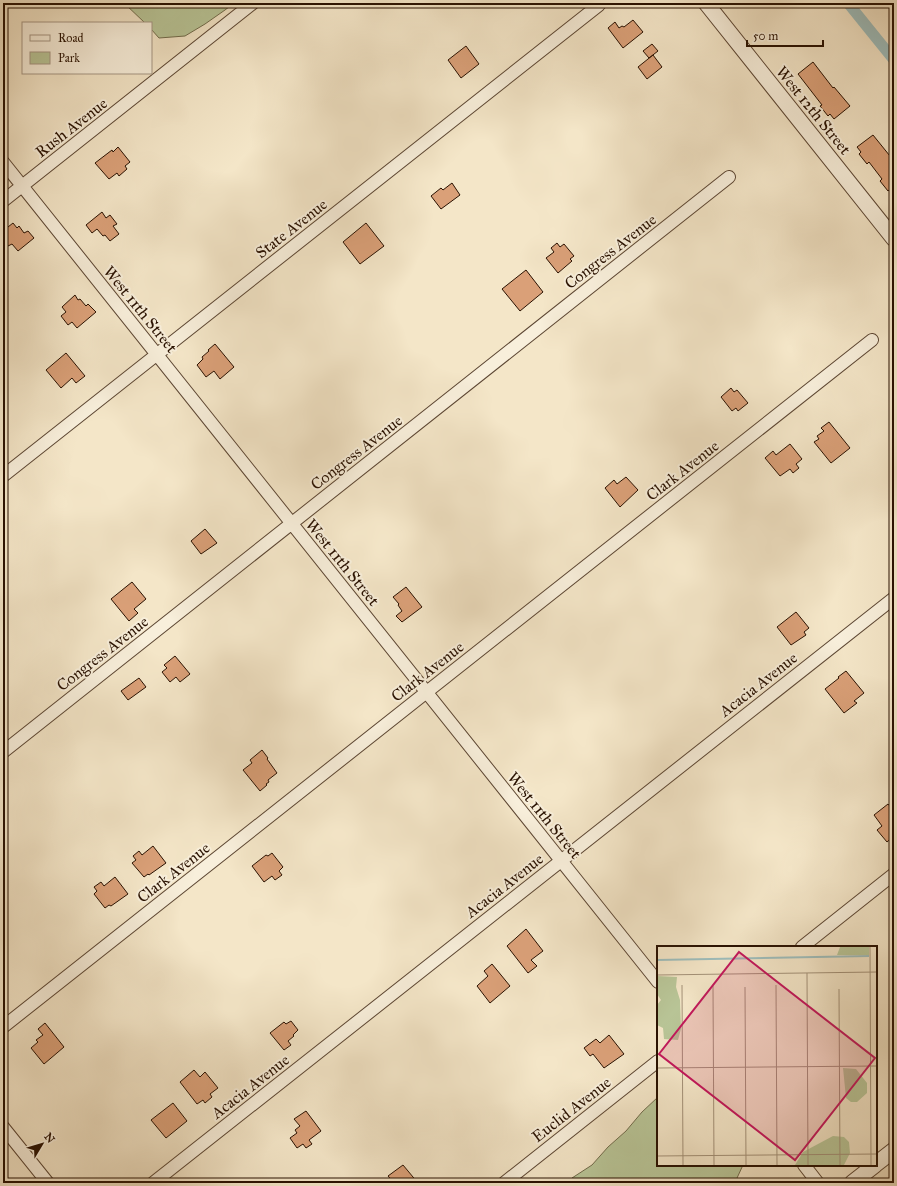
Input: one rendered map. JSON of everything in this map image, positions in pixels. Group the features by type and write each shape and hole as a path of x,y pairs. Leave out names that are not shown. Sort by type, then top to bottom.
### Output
{"street":[{"name":"Rush Avenue","path":"3,201 253,3"},
{"name":"West 12th Street","path":"706,3 894,239"},
{"name":"State Avenue","path":"3,476 599,5"},
{"name":"West 11th Street","path":"3,162 657,981"},
{"name":"Congress Avenue","path":"3,752 729,177"},
{"name":"Clark Avenue","path":"3,1027 872,340"},
{"name":"Acacia Avenue","path":"153,1183 894,598"},
{"path":"803,946 894,874"},
{"name":"Euclid Avenue","path":"504,1183 657,1062"},
{"path":"3,1127 48,1183"},
{"path":"877,1163 894,1150"},
{"path":"805,1166 818,1183"},
{"path":"852,1183 873,1166"}],"green space":[{"path":"124,3 234,3 205,24 185,36 159,38 152,30 152,22 144,22"},
{"path":"657,1098 657,1166 743,1166 737,1178 737,1183 568,1183 572,1178 592,1165 608,1147 626,1131 642,1112"}],"building":[{"path":"633,20 643,32 623,48 608,28 615,22 619,28 622,26 624,27"},
{"path":"652,44 658,51 649,58 643,51"},
{"path":"466,46 479,64 461,78 448,60"},
{"path":"653,55 662,67 647,79 638,67"},
{"path":"813,62 833,88 834,87 850,106 834,119 830,114 828,116 820,106 822,105 798,74"},
{"path":"873,135 894,161 894,186 888,191 880,181 882,179 869,162 867,164 859,154 861,152 857,147"},
{"path":"118,147 130,162 125,166 127,169 119,176 117,173 109,179 95,163 112,150 113,152"},
{"path":"452,183 460,195 441,209 431,196 441,188 443,190"},
{"path":"102,212 106,218 110,215 117,224 113,226 119,234 110,241 97,229 92,233 86,225"},
{"path":"13,223 17,228 19,226 24,233 28,231 34,238 18,251 12,244 8,246 3,240 6,236 3,231"},
{"path":"366,223 384,246 360,264 343,242"},
{"path":"557,243 560,247 564,244 574,256 570,259 572,261 558,273 546,258 554,252 551,248"},
{"path":"526,270 543,292 520,311 502,289"},
{"path":"75,295 78,300 80,299 86,306 88,304 96,312 77,328 72,322 68,325 61,316 66,312 62,307"},
{"path":"215,344 234,367 220,379 214,371 206,377 197,365 203,359 202,357 209,351 208,350"},
{"path":"66,353 85,376 76,383 72,378 61,388 46,370"},
{"path":"731,388 734,392 737,390 748,403 738,411 736,408 732,411 721,397"},
{"path":"829,422 850,448 831,463 814,442 819,439 817,436 824,431 821,428"},
{"path":"790,444 802,459 796,464 799,468 793,473 790,469 780,476 765,458 773,451 776,455"},
{"path":"626,477 638,490 620,507 605,488 614,480 617,484"},
{"path":"205,529 217,543 201,554 191,541"},
{"path":"132,582 146,599 134,609 138,613 129,621 111,599"},
{"path":"406,587 422,607 402,622 396,616 402,611 398,605 399,604 393,597"},
{"path":"796,612 809,628 804,632 806,635 791,645 777,627"},
{"path":"175,656 190,674 180,682 176,677 170,682 162,672 167,668 164,665"},
{"path":"846,671 864,693 854,701 857,703 844,713 825,689"},
{"path":"139,678 146,687 128,700 121,691"},
{"path":"262,750 277,773 268,780 269,782 266,784 267,785 260,791 243,770 252,763 250,760"},
{"path":"888,804 894,811 894,836 887,842 877,830 882,826 874,815"},
{"path":"153,846 166,863 144,877 132,863 136,860 133,856 139,851 142,855"},
{"path":"272,853 283,867 279,871 282,875 275,880 272,876 264,882 252,866 266,855 268,856"},
{"path":"115,877 128,894 111,906 109,905 105,908 94,894 97,891 94,887 101,882 104,886"},
{"path":"526,929 543,951 531,960 537,966 528,973 507,946"},
{"path":"492,964 510,986 490,1003 477,986 488,976 484,971"},
{"path":"291,1021 298,1030 288,1041 291,1045 284,1050 270,1033 284,1022 286,1024"},
{"path":"45,1023 64,1047 44,1064 31,1048 38,1042 36,1040 43,1035 38,1029"},
{"path":"609,1035 624,1054 604,1068 593,1054 590,1056 584,1048 596,1039 600,1043"},
{"path":"194,1070 200,1077 205,1072 218,1088 210,1094 212,1097 205,1103 203,1100 197,1104 180,1082"},
{"path":"173,1103 187,1121 166,1138 151,1120"},
{"path":"306,1111 321,1131 309,1140 312,1144 306,1148 303,1144 297,1148 290,1138 297,1133 295,1130 300,1126 294,1119"},
{"path":"403,1165 418,1183 394,1183 388,1176"}],"waterway":[{"path":"848,3 894,60"}]}
